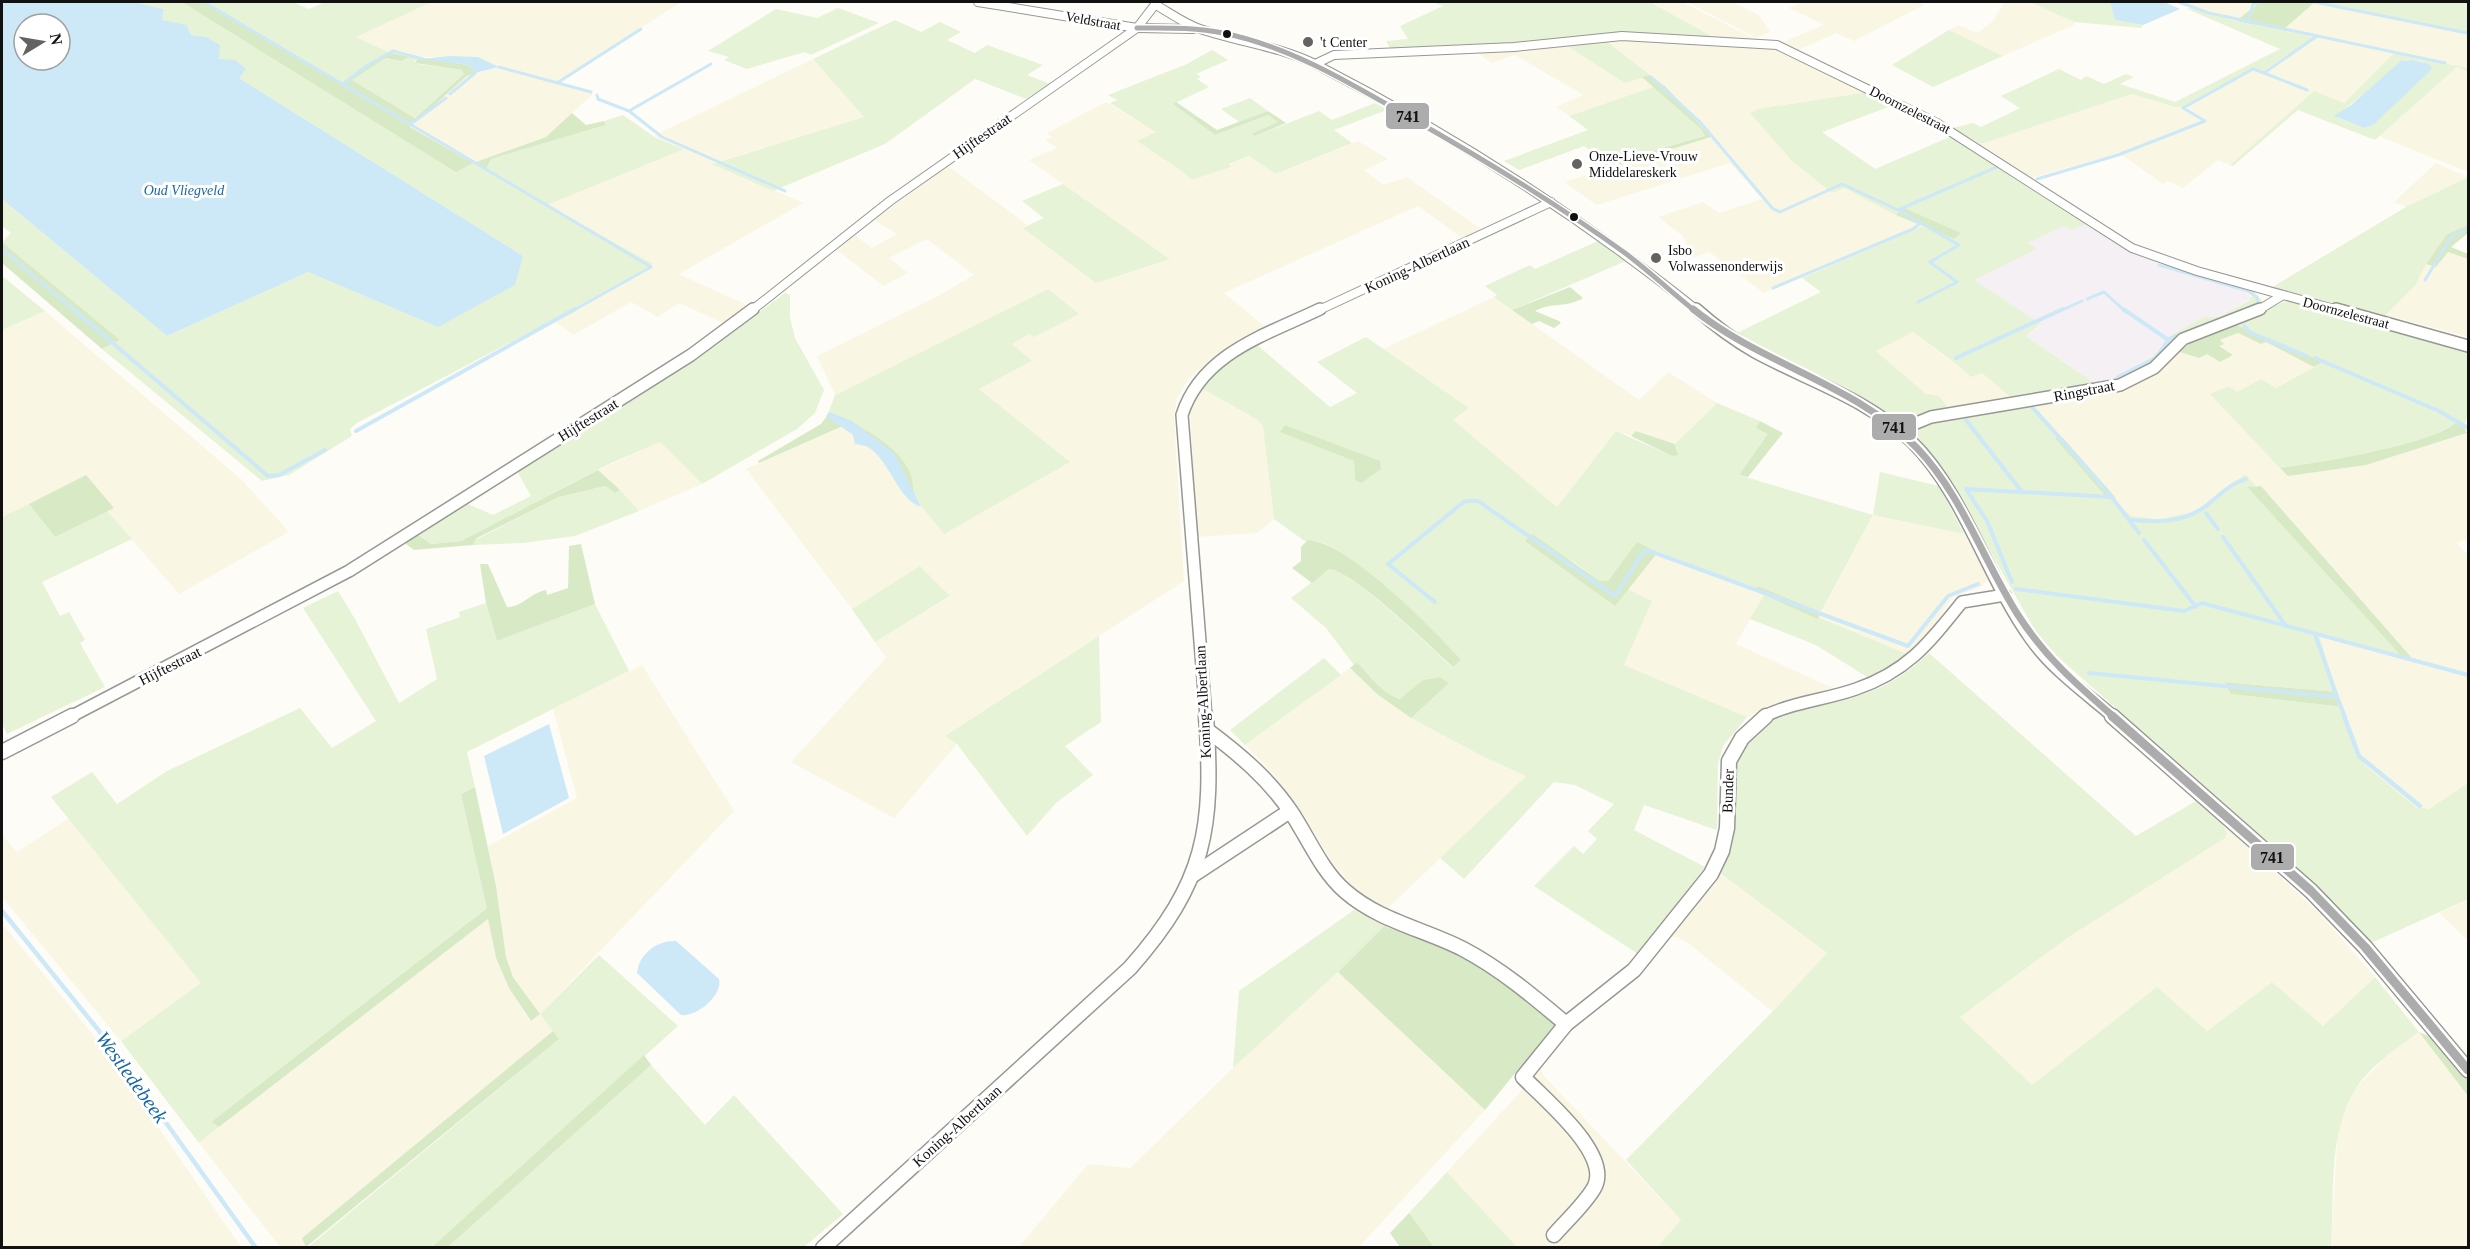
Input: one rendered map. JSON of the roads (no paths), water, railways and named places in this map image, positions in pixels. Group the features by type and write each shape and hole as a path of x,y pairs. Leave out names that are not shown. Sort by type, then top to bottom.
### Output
{"street":[{"name":"Veldstraat","path":"978,2 1137,28 1198,29"},
{"name":"Hijftestraat","path":"2,752 273,613 349,571 681,361 726,330 891,201 1137,28 1156,3"},
{"path":"1156,3 1198,29 1271,46 1315,64 1491,163 1628,255 1720,329 1755,352 1845,394 1899,430 1926,456 1938,474 2031,639 2054,665 2311,891 2365,947 2469,1070"},
{"name":"Doornzelestraat","path":"1315,64 1334,55 1514,47 1622,36 1777,45 1937,123 2132,248 2254,288 2469,346"},
{"name":"Koning-Albertlaan","path":"823,1248 1130,968 1164,925 1193,875 1201,848 1205,814 1207,730 1182,415 1187,395 1203,373 1244,345 1551,202"},
{"path":"2254,288 2268,304"},
{"name":"Ringstraat","path":"1899,430 1931,417 2120,385 2154,368 2183,339 2238,320 2283,295"},
{"name":"Bunder","path":"1554,1235 1594,1188 1599,1172 1592,1150 1522,1077 1566,1024 1634,970 1711,874 1722,851 1727,828 1729,761 1734,747 1760,719 1779,709 1857,689 1886,676 1920,653 1962,603 2005,596"},
{"path":"1207,730 1255,766 1290,812 1327,870 1344,891 1362,905 1389,920 1461,947 1493,966 1566,1024"},
{"path":"1193,875 1290,812"}],"water":[{"name":"Oud Vliegveld","path":"2,2 134,2 164,9 162,20 186,25 191,35 206,37 220,45 219,59 235,60 246,69 239,78 523,256 515,285 438,327 308,272 167,336 2,199"},
{"path":"2110,2 2164,2 2180,9 2143,25 2115,20"},
{"path":"449,56 478,57 499,67 475,73 469,65 423,59"},
{"path":"2412,60 2429,64 2432,69 2374,124 2364,128 2334,116 2351,105 2401,61"},
{"path":"829,412 852,421 895,454 921,507 906,497 876,454 868,447 855,444 853,435 826,416"},
{"path":"549,724 569,798 503,834 484,756"},
{"path":"676,941 719,979 717,992 708,1004 687,1015 681,1015 637,973 641,960 650,949 662,943"}],"waterway":[{"path":"204,2 651,267 572,311"},
{"path":"2179,2 2209,13 2248,21"},
{"path":"2248,21 2253,4 2262,2"},
{"path":"2314,2 2467,33 2468,31"},
{"path":"2248,21 2445,63"},
{"path":"557,83 641,29"},
{"path":"2264,73 2317,36"},
{"path":"343,84 366,66 393,51 423,59"},
{"path":"629,111 711,64"},
{"path":"499,67 557,83"},
{"path":"2037,179 2118,155 2205,121 2183,108 2253,69 2264,73"},
{"path":"450,94 475,73"},
{"path":"2264,73 2307,90"},
{"path":"1651,77 1700,122 1773,209 1780,212 1842,184 1898,210"},
{"path":"557,83 591,92"},
{"path":"597,95 598,99 629,111"},
{"path":"412,123 446,98"},
{"path":"629,111 662,137 785,191"},
{"path":"1898,210 1997,167"},
{"path":"1898,210 1959,245 1930,262 1957,282 1918,302"},
{"path":"1773,288 1913,229 1920,223"},
{"path":"2425,280 2452,236 2468,229"},
{"path":"2,249 75,311"},
{"path":"2159,265 2248,291 2257,297 2258,303 2247,308"},
{"path":"2087,299 2104,292 2125,311"},
{"path":"2060,311 2082,301"},
{"path":"73,309 268,476 279,475 325,450"},
{"path":"356,431 575,309"},
{"path":"1956,358 2063,309"},
{"path":"2123,309 2167,339"},
{"path":"2118,377 2156,358 2169,339 2210,323"},
{"path":"2244,326 2249,332 2307,356"},
{"path":"2315,358 2439,411 2468,428"},
{"path":"2033,408 2112,497"},
{"path":"1966,420 2022,492"},
{"path":"2131,520 2158,521 2184,517 2200,510 2227,488 2246,479"},
{"path":"2012,582 1987,521 1966,489 2112,497"},
{"path":"2112,497 2139,533"},
{"path":"1435,602 1388,564 1465,501 1478,501 1615,596 1643,552 1650,551 1908,646 1948,596 1978,584"},
{"path":"2206,513 2218,529"},
{"path":"2223,537 2286,626"},
{"path":"2144,540 2195,606"},
{"path":"2016,589 2184,611 2195,606"},
{"path":"2195,606 2202,603 2286,626"},
{"path":"2286,626 2468,675"},
{"path":"2315,634 2337,697"},
{"path":"2089,673 2337,697"},
{"path":"2337,697 2345,717"},
{"path":"2344,716 2359,756 2420,806"},
{"name":"Westledebeek","path":"2,911 108,1042 256,1248"}],"place":[{"name":"'t Center","path":"1308,42"},
{"name":"Onze-Lieve-Vrouw Middelareskerk","path":"1577,164"},
{"name":"Isbo Volwassenonderwijs","path":"1656,258"}]}
